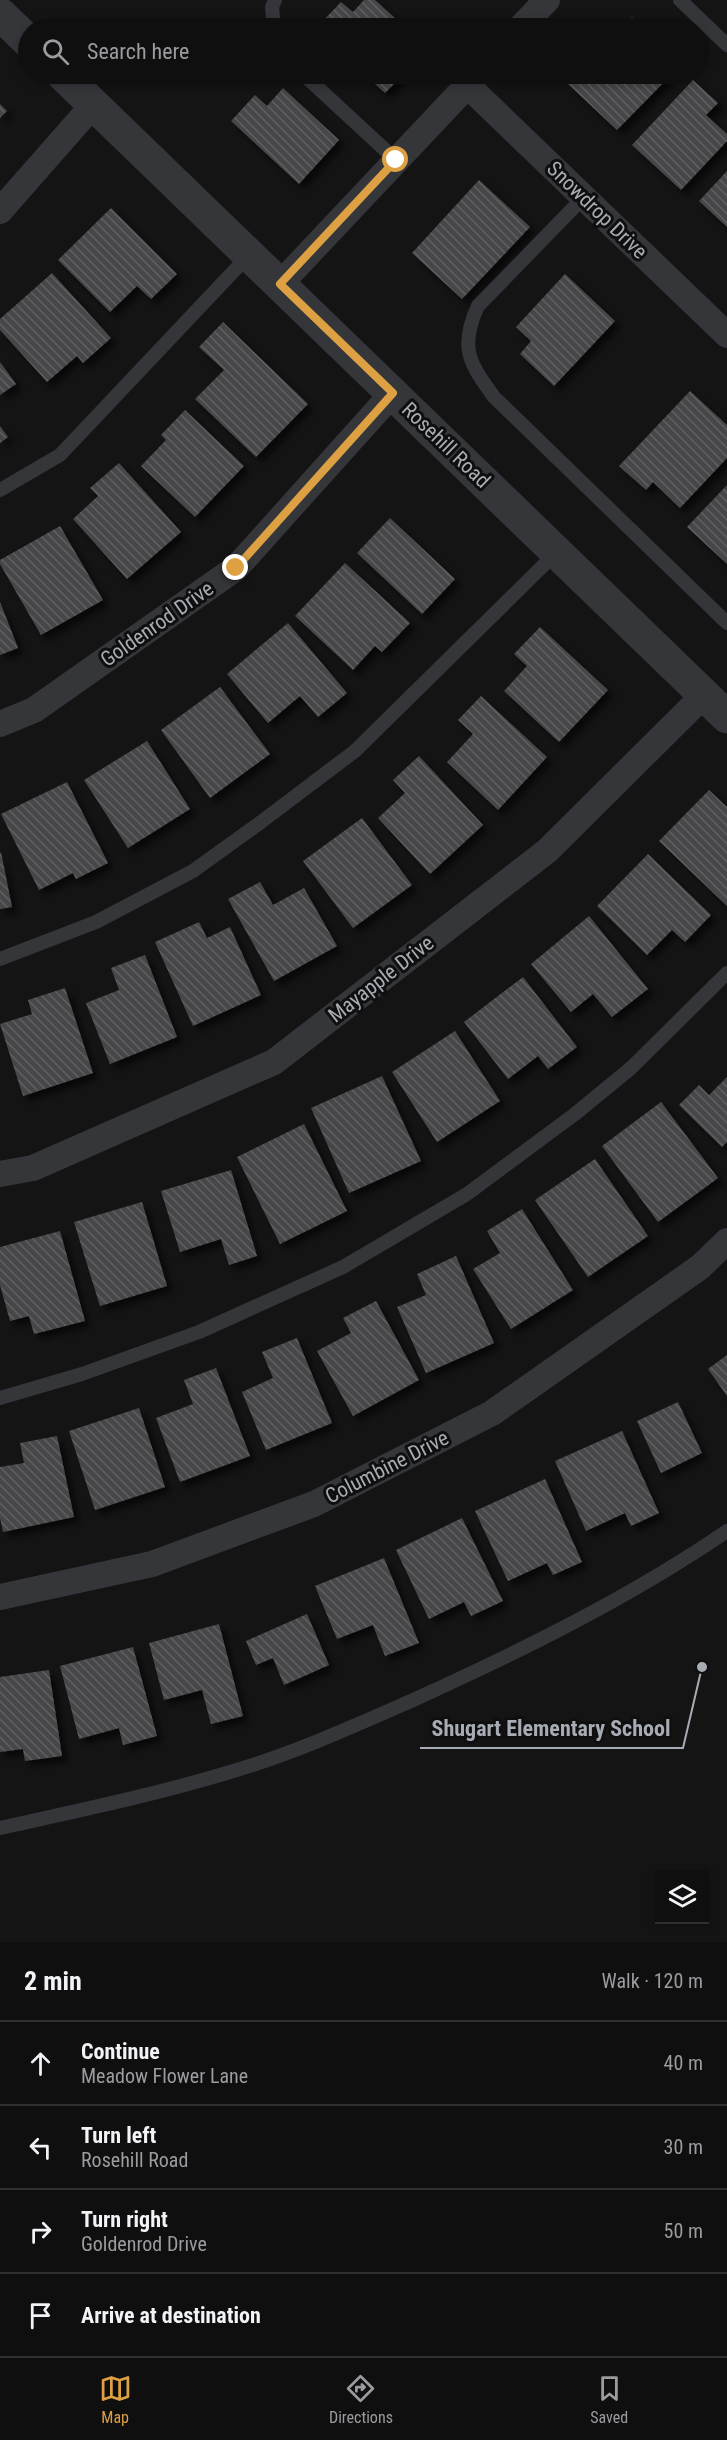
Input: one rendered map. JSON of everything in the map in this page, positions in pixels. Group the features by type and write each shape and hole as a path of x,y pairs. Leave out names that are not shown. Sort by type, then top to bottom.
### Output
{"street":[{"path":"530,18 547,0"},
{"path":"0,14 18,31"},
{"name":"Rosehill Road","path":"73,84 716,706"},
{"path":"280,284 467,84"},
{"name":"Snowdrop Drive","path":"477,84 584,197 727,335"},
{"path":"0,211 94,104"},
{"name":"Goldenrod Drive","path":"0,724 34,710 236,568 393,393"},
{"name":"Mayapple Drive","path":"0,1174 33,1168 274,1062 547,851 716,706"},
{"name":"Columbine Drive","path":"0,1597 152,1564 314,1504 492,1413 700,1268 727,1241"}],"lane":[{"path":"273,18 272,7 275,0"},
{"path":"680,0 699,18"},
{"path":"709,28 727,45"},
{"path":"314,84 396,160"},
{"path":"584,197 478,306 469,326 468,350 476,372 494,397 727,623"},
{"path":"0,490 60,455 249,255"},
{"path":"0,959 96,922 125,907 193,871 261,822 355,751 557,552"},
{"path":"0,1398 82,1374 199,1332 343,1268 467,1194 575,1114 631,1068 727,973"},
{"path":"0,1828 71,1813 231,1772 340,1732 487,1667 618,1597 727,1531"}],"building":[{"path":"364,0 375,0 395,18 326,18 341,2 353,12"},
{"path":"375,84 394,84 385,93"},
{"path":"568,84 662,84 617,130"},
{"path":"689,84 697,84 718,103 706,115 727,134 727,141 681,190 632,145"},
{"path":"283,88 339,140 299,184 231,121 255,95 267,106"},
{"path":"0,104 7,111 0,118"},
{"path":"727,171 727,227 699,201"},
{"path":"479,180 530,227 462,299 412,253"},
{"path":"111,208 177,274 151,299 137,286 110,312 58,260"},
{"path":"52,273 111,338 83,363 77,356 47,382 0,330 0,319"},
{"path":"565,274 615,321 554,386 520,354 531,341 516,327"},
{"path":"223,322 308,404 256,457 195,399 224,370 199,347"},
{"path":"0,362 16,384 0,395"},
{"path":"690,391 727,425 727,458 680,508 653,482 646,490 619,466"},
{"path":"185,410 244,466 195,517 141,466 166,440 161,435"},
{"path":"0,426 8,437 0,443"},
{"path":"119,463 181,532 127,579 73,519 98,496 90,488"},
{"path":"727,485 727,564 687,527"},
{"path":"390,518 455,579 422,614 357,553"},
{"path":"60,526 103,600 41,635 0,564 0,560"},
{"path":"345,563 410,623 382,652 375,646 353,670 295,616"},
{"path":"0,602 18,648 0,655"},
{"path":"288,623 347,693 318,717 300,696 268,723 227,674"},
{"path":"540,627 608,690 559,742 504,691 527,666 514,654"},
{"path":"220,687 270,754 210,798 161,730"},
{"path":"481,696 547,757 498,810 447,762 473,734 458,720"},
{"path":"147,741 190,809 128,848 84,780"},
{"path":"419,756 483,825 430,874 378,818 405,793 393,780"},
{"path":"67,782 108,863 76,879 73,873 39,890 1,814"},
{"path":"709,790 727,807 727,906 659,841"},
{"path":"362,818 412,885 353,928 303,861"},
{"path":"0,853 12,907 0,909"},
{"path":"648,854 711,915 685,942 672,930 647,955 597,906"},
{"path":"260,882 273,905 304,888 337,946 274,981 228,899"},
{"path":"589,916 648,989 612,1017 593,994 571,1012 531,964"},
{"path":"199,922 207,938 230,927 261,995 193,1026 155,942"},
{"path":"145,955 177,1037 110,1064 86,1003 119,990 111,968"},
{"path":"523,977 577,1047 548,1069 538,1056 508,1079 464,1022"},
{"path":"65,988 93,1073 23,1096 0,1024 32,1014 28,1000"},
{"path":"455,1031 500,1101 437,1142 392,1072"},
{"path":"382,1076 421,1161 349,1193 311,1108"},
{"path":"727,1077 727,1142 722,1147 679,1105 699,1085 709,1095"},
{"path":"661,1102 718,1178 658,1222 602,1146"},
{"path":"304,1124 347,1211 280,1244 237,1157"},
{"path":"595,1159 648,1236 588,1277 535,1200"},
{"path":"231,1170 257,1256 229,1265 221,1239 180,1252 161,1191"},
{"path":"142,1202 167,1286 100,1306 74,1222"},
{"path":"522,1209 573,1290 511,1329 473,1269 500,1253 487,1231"},
{"path":"60,1231 85,1321 34,1334 29,1316 10,1321 0,1285 0,1247"},
{"path":"456,1256 494,1343 426,1373 397,1307 426,1295 417,1274"},
{"path":"376,1301 419,1380 353,1416 317,1351 351,1333 343,1318"},
{"path":"297,1338 332,1423 266,1450 242,1392 273,1378 262,1352"},
{"path":"727,1355 727,1396 708,1369"},
{"path":"216,1368 250,1456 180,1482 156,1418 193,1404 184,1380"},
{"path":"678,1402 702,1453 661,1473 637,1421"},
{"path":"139,1408 165,1487 95,1510 69,1431"},
{"path":"622,1431 659,1513 631,1526 625,1513 586,1531 555,1461"},
{"path":"57,1436 74,1517 3,1532 0,1518 0,1467 24,1463 20,1443"},
{"path":"545,1479 582,1562 553,1575 547,1563 508,1581 475,1511"},
{"path":"462,1518 503,1601 471,1616 464,1602 429,1619 396,1550"},
{"path":"384,1558 419,1643 385,1656 373,1625 337,1639 315,1586"},
{"path":"307,1614 329,1665 284,1685 273,1658 256,1665 246,1641"},
{"path":"219,1624 243,1716 211,1724 202,1690 164,1700 149,1643"},
{"path":"133,1647 157,1736 123,1745 119,1728 79,1739 60,1666"},
{"path":"49,1670 62,1756 25,1761 23,1749 0,1752 0,1677"}],"place":[{"name":"Shugart Elementary School","path":"702,1667"}],"route":[{"path":"236,568 393,393 280,284 396,160"}]}
